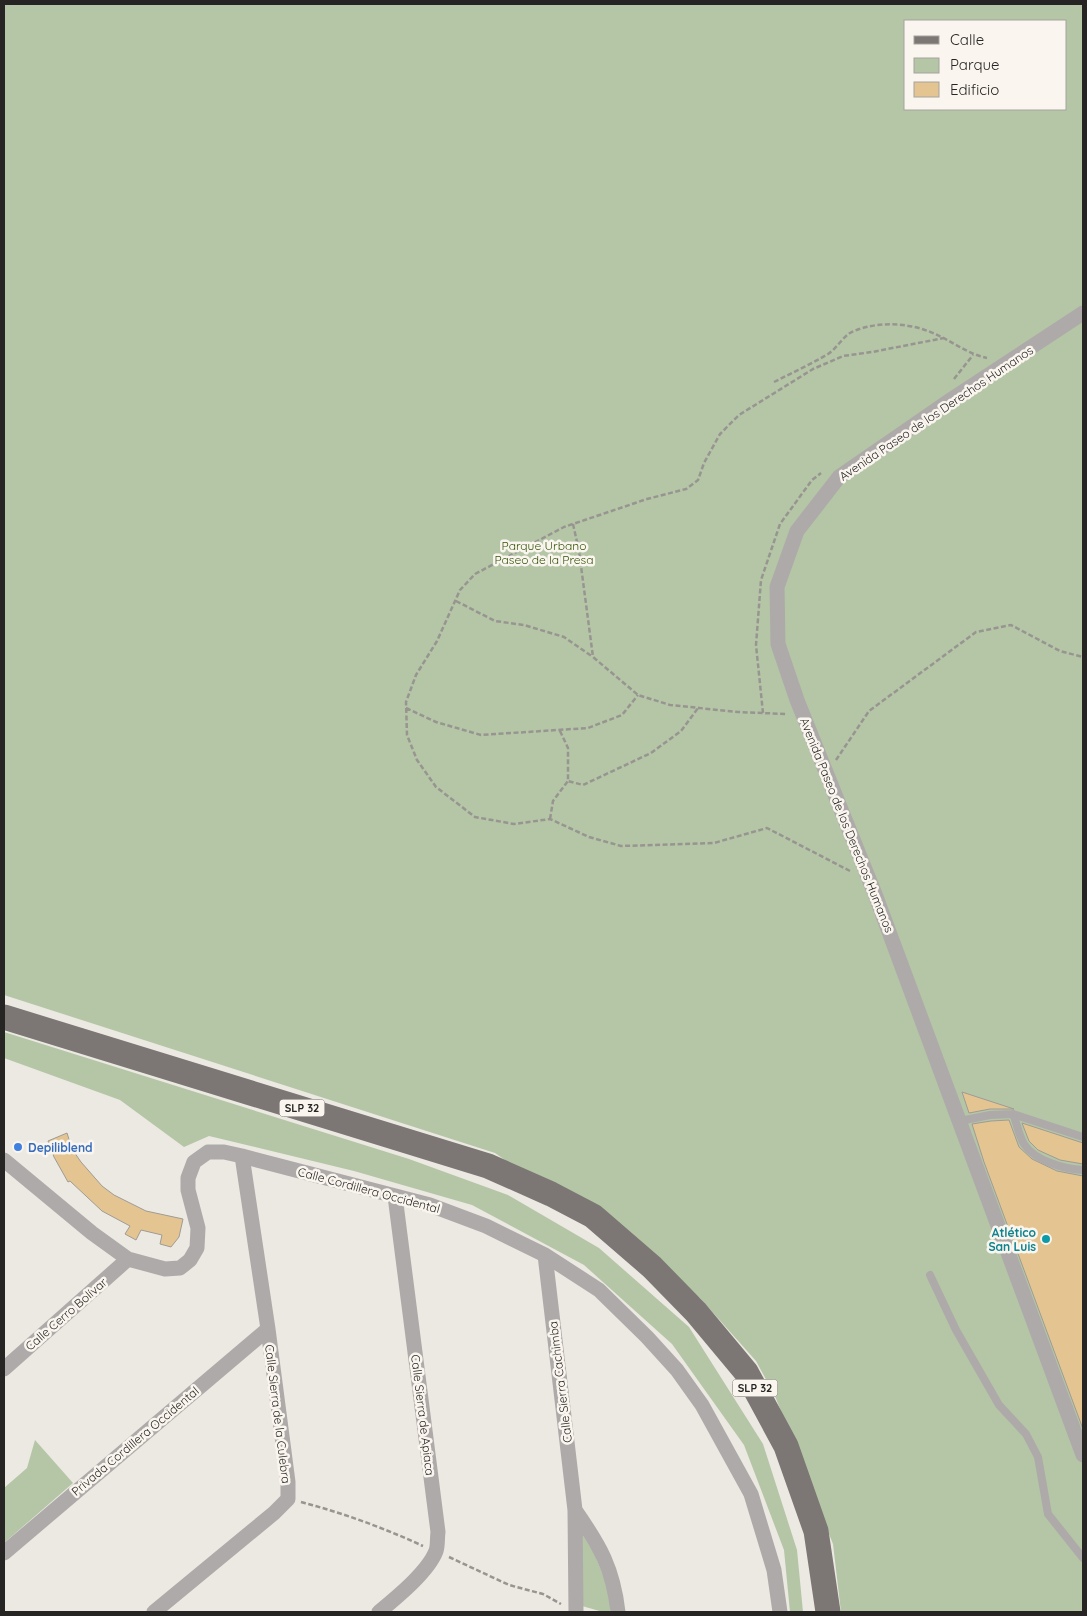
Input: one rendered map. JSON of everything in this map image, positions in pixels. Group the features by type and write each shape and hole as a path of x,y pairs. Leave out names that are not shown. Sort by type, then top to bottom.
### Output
{"main road":[{"name":"SLP 32","path":"4,1016 488,1166 551,1194 593,1216 652,1267 690,1305 746,1372 786,1446 816,1531 828,1612"}],"street":[{"name":"Avenida Paseo de los Derechos Humanos","path":"1083,313 952,399 839,477 797,531 777,586 778,644 803,714 869,880 960,1121 1083,1455"},
{"name":"Calle Cordillera Occidental","path":"4,1161 128,1260 165,1269 180,1268 190,1260 197,1248 198,1228 188,1190 188,1178 194,1162 208,1152 224,1152 242,1156 430,1205 486,1226 545,1255 599,1290 647,1337 671,1364 702,1405 751,1494 774,1570 780,1612"},
{"name":"Calle Sierra de la Culebra","path":"154,1612 274,1513 288,1498 288,1482 268,1329 242,1156"},
{"name":"Calle Sierra de Apiaca","path":"379,1612 409,1586 426,1566 436,1551 438,1532 395,1196"},
{"name":"Calle Sierra Cachimba","path":"545,1255 575,1510 577,1612"},
{"name":"Calle Cerro Bolívar","path":"4,1369 128,1260"},
{"name":"Privada Cordillera Occidental","path":"4,1553 268,1329"},
{"name":"Calle Sierra Cachimba","path":"575,1510 593,1536 606,1560 615,1589 618,1612"}],"lane":[{"path":"960,1121 990,1115 1013,1114 1083,1137"},
{"path":"1013,1114 1024,1144 1035,1156 1070,1170 1083,1170"},
{"path":"930,1275 956,1330 999,1405 1026,1434 1038,1457 1048,1514 1083,1558"}],"path":[{"path":"774,382 830,352 849,334 867,326 898,325 924,329 973,355 1008,363"},
{"path":"869,880 767,828 714,843 621,846 588,838 550,819 514,824 475,817 436,787 417,760 407,734 406,702 416,675 437,641 460,590 475,574 564,527 647,499 686,489 698,480 704,463 720,434 739,414 813,369 843,356 944,338"},
{"path":"573,524 579,551 593,657"},
{"path":"456,601 495,621 524,626 564,637 593,657 638,695 670,705 738,712 803,714"},
{"path":"826,773 869,711 976,632 1011,625 1060,651 1083,657"},
{"path":"406,708 436,722 481,735 588,728 622,715 638,695"},
{"path":"568,782 583,785 651,753 681,730 698,708"},
{"path":"550,819 553,801 568,782 568,748 560,730"}],"green space":[{"name":"Parque Urbano Paseo de la Presa","path":"4,4 1083,4 1083,1612 841,1612 833,1544 775,1396 756,1361 700,1298 495,1153 4,995"},
{"path":"4,1032 409,1159 508,1195 599,1248 689,1327 763,1444 797,1550 803,1612 790,1612 784,1550 744,1445 672,1344 584,1265 472,1205 354,1171 209,1136 184,1147 120,1100 4,1058"},
{"path":"35,1440 73,1483 4,1543 4,1488 27,1468"},
{"path":"581,1532 595,1555 610,1593 610,1612 582,1606"}],"building":[{"path":"962,1092 1014,1109 990,1109 969,1113"},
{"name":"Atlético San Luis","path":"1009,1120 1019,1147 1032,1159 1057,1171 1083,1176 1083,1429 984,1162 972,1124"},
{"path":"1022,1123 1083,1143 1083,1164 1060,1160 1038,1150 1029,1141"},
{"path":"67,1133 72,1149 81,1162 102,1186 114,1195 146,1211 183,1219 179,1237 171,1247 160,1244 162,1235 141,1230 136,1240 125,1234 130,1226 102,1211 70,1181 68,1182 54,1157 48,1141"}],"place":[{"name":"Depiliblend","path":"18,1147"},
{"name":"Atlético San Luis","path":"1046,1239"}]}
